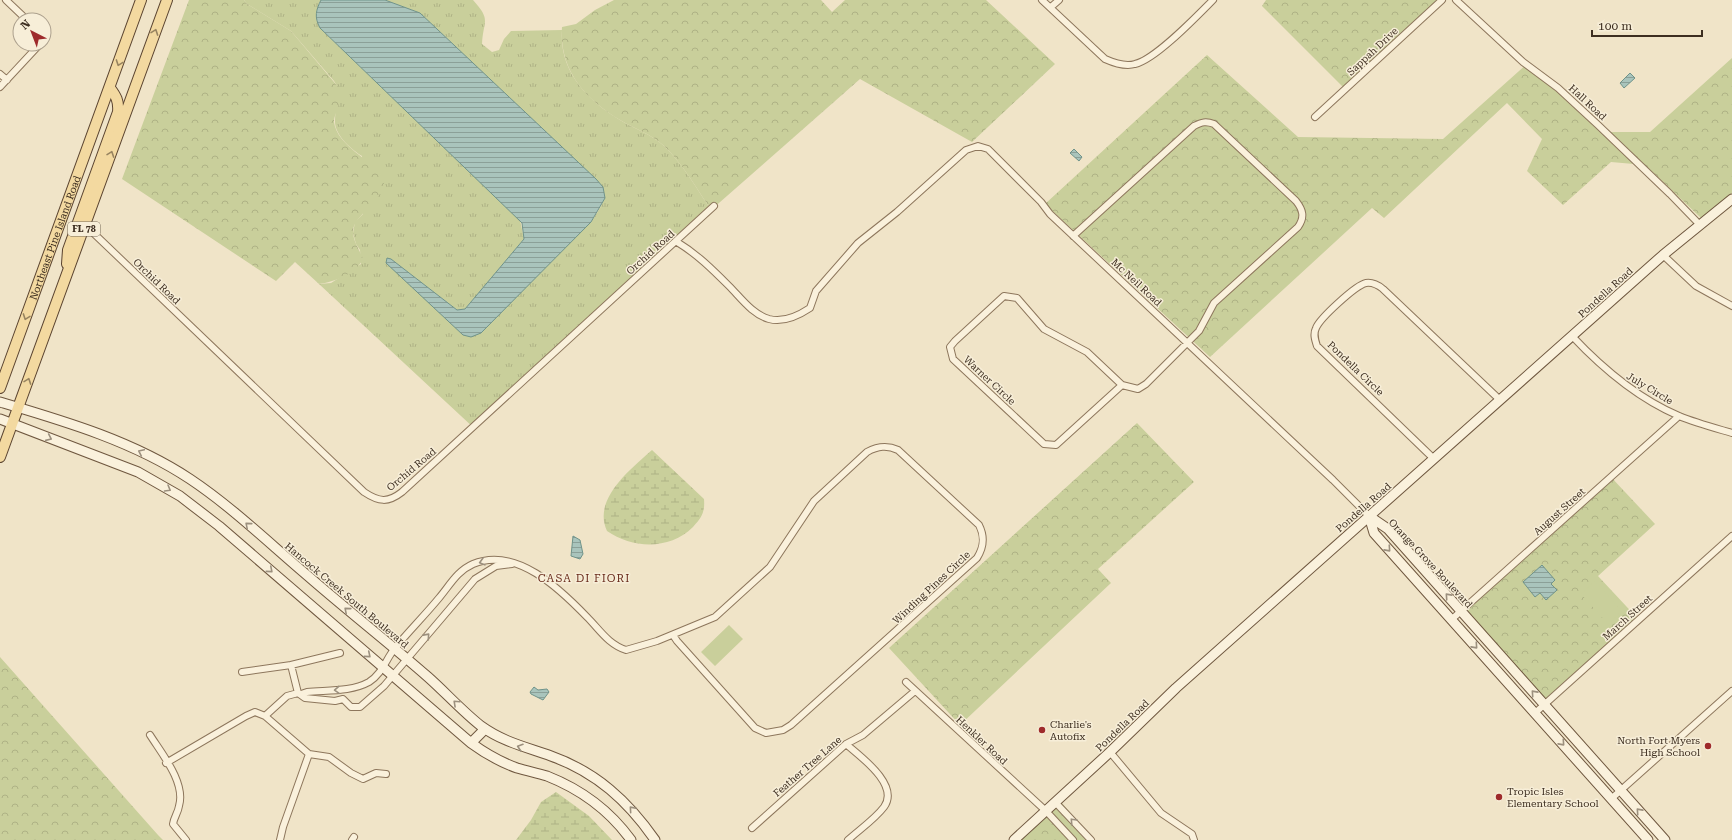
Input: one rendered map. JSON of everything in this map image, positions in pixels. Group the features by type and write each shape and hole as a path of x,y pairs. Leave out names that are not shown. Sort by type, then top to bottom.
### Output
{"main road":[{"name":"Northeast Pine Island Road","path":"0,388 142,0"},
{"name":"Northeast Pine Island Road","path":"0,457 167,0"},
{"name":"Northeast Pine Island Road","path":"66,276 68,250 118,112 119,104 110,88"}],"street":[{"path":"6,0 19,12"},
{"path":"1042,0 1105,59 1126,65 1145,61 1213,0"},
{"path":"1051,8 1059,0"},
{"name":"Sappah Drive","path":"1315,117 1442,0"},
{"name":"Hall Road","path":"1456,0 1523,62 1558,88 1670,194 1700,225"},
{"path":"0,87 33,52"},
{"path":"0,74 7,80"},
{"path":"1074,236 1194,126 1202,122 1214,124 1296,201 1303,213 1303,220 1298,227 1214,302 1203,325 1138,389 1122,386"},
{"name":"Mc Neil Road","path":"677,242 703,260 741,299 759,314 770,319 781,320 797,316 810,308 816,291 865,236 886,221 966,150 978,146 988,150 1041,202 1050,214 1187,342 1369,516"},
{"name":"Pondella Road","path":"1014,840 1110,752 1176,688 1664,255 1732,199"},
{"name":"Orchid Road","path":"85,225 364,492 372,498 384,502 394,498 402,492 677,242 714,206"},
{"path":"1664,255 1696,286 1732,306"},
{"name":"Pondella Circle","path":"1434,459 1318,346 1314,338 1315,330 1319,322 1345,298 1365,283 1375,283 1500,400"},
{"name":"Warner Circle","path":"1004,296 1017,298 1044,329 1087,352 1122,386 1056,445 1044,444 953,359 950,347 1004,296"},
{"name":"July Circle","path":"1572,336 1613,377 1642,396 1679,416 1732,433"},
{"name":"Hancock Creek South Boulevard","path":"0,402 138,450 188,478 226,506 406,659 485,729 516,746 575,766 607,785 625,801 641,819 655,840"},
{"name":"August Street","path":"1451,620 1679,416"},
{"path":"0,420 138,472 180,496 219,526 471,744 493,758 509,765 544,775 575,789 601,807 621,827 631,840"},
{"name":"Winding Pines Circle","path":"265,716 287,696 307,692 347,689 369,682 383,668 394,649 437,600 451,581 464,569 479,562 499,559 520,565 561,593 588,618 609,642 626,650 673,635 715,617 764,574 781,552 820,494 867,452 876,447 885,446 898,450 979,525 982,532 982,551 977,558 822,698 783,730 766,733 755,728 673,635"},
{"name":"Orange Grove Boulevard","path":"1369,516 1388,529 1665,840"},
{"name":"Orange Grove Boulevard","path":"1369,516 1374,533 1648,840"},
{"name":"March Street","path":"1535,714 1544,704 1732,536"},
{"path":"291,665 300,694 305,698 335,701 343,699 351,707 360,707 384,686 478,576 496,566 510,564 520,565"},
{"path":"1417,581 1427,572"},
{"path":"242,672 291,665 340,653"},
{"name":"Henkler Road","path":"906,682 1046,811 1073,840"},
{"name":"Feather Tree Lane","path":"752,828 846,744 863,735 915,691"},
{"path":"1611,799 1732,691"},
{"path":"166,763 255,712 265,716 309,754 332,758 351,773 363,779 376,773 386,774"},
{"path":"471,744 485,729"},
{"path":"150,735 177,780 180,797 179,807 174,816 173,824 186,840"},
{"path":"846,744 880,776 888,791 888,799 884,807 848,840"},
{"path":"1110,752 1161,813 1192,834 1194,840"},
{"path":"280,840 283,827 309,754"},
{"path":"1055,802 1090,840"}],"green space":[{"path":"189,0 244,0 247,4 291,31 339,88 338,109 334,120 336,130 341,138 355,152 385,176 383,186 379,194 374,202 357,220 354,226 354,237 363,259 360,264 350,273 338,279 319,284 295,262 276,281 122,179"},
{"path":"244,0 321,0 316,16 318,24 324,32 520,220 524,239 465,309 457,310 391,259 463,335 591,222 600,208 604,198 604,193 600,184 420,13 385,0 473,0 483,12 485,21 482,44 492,52 499,50 504,39 511,31 562,30 562,45 565,59 570,71 586,94 620,120 654,138 664,146 684,169 711,210 475,429 319,284 331,283 361,264 360,250 356,244 353,233 355,222 363,214 362,156 344,141 335,126 335,115 339,96 337,86 334,81 291,31 247,4"},
{"path":"614,0 821,0 832,12 845,0 986,0 1055,64 972,142 860,79 711,210 684,169 664,146 648,135 607,112 585,93 570,70 565,57 562,42 562,27 576,24 595,10"},
{"path":"1266,0 1440,0 1344,88 1262,6"},
{"path":"1207,55 1298,137 1443,139 1529,62 1609,132 1650,132 1732,58 1732,193 1701,218 1645,165 1611,162 1563,205 1527,171 1542,139 1507,103 1384,218 1372,208 1210,357 1045,204"},
{"path":"1137,423 1194,482 1098,569 1111,583 960,725 889,648"},
{"path":"652,450 704,499 704,507 699,520 684,535 663,543 640,544 617,537 607,531 604,519 605,508 609,496 616,486 634,466"},
{"path":"1610,476 1655,524 1598,576 1640,621 1549,704 1465,610"},
{"path":"1595,581 1622,611 1608,624 1581,594"},
{"path":"729,625 743,639 715,666 701,652"},
{"path":"0,657 158,835 163,840 0,840"},
{"path":"556,792 589,816 612,840 516,840 531,820 541,802"},
{"path":"1061,802 1094,840 1021,840"}],"water":[{"path":"321,0 385,0 420,13 603,187 605,198 591,222 481,333 471,337 463,335 386,263 387,258 391,259 457,310 465,309 524,239 522,223 320,28 316,14"},
{"path":"1630,73 1635,78 1624,88 1620,83"},
{"path":"1074,149 1082,157 1079,161 1070,153"},
{"path":"573,536 580,540 583,554 580,559 571,556"},
{"path":"1542,565 1555,580 1551,584 1557,590 1546,600 1540,593 1535,597 1523,582"},
{"path":"534,687 538,690 547,689 549,692 543,700 531,694 530,692"}],"place":[{"name":"Charlie's Autofix","path":"1042,730"},
{"name":"North Fort Myers High School","path":"1708,746"},
{"name":"Tropic Isles Elementary School","path":"1499,797"}],"district":[{"name":"CASA DI FIORI","path":"584,578"}]}
